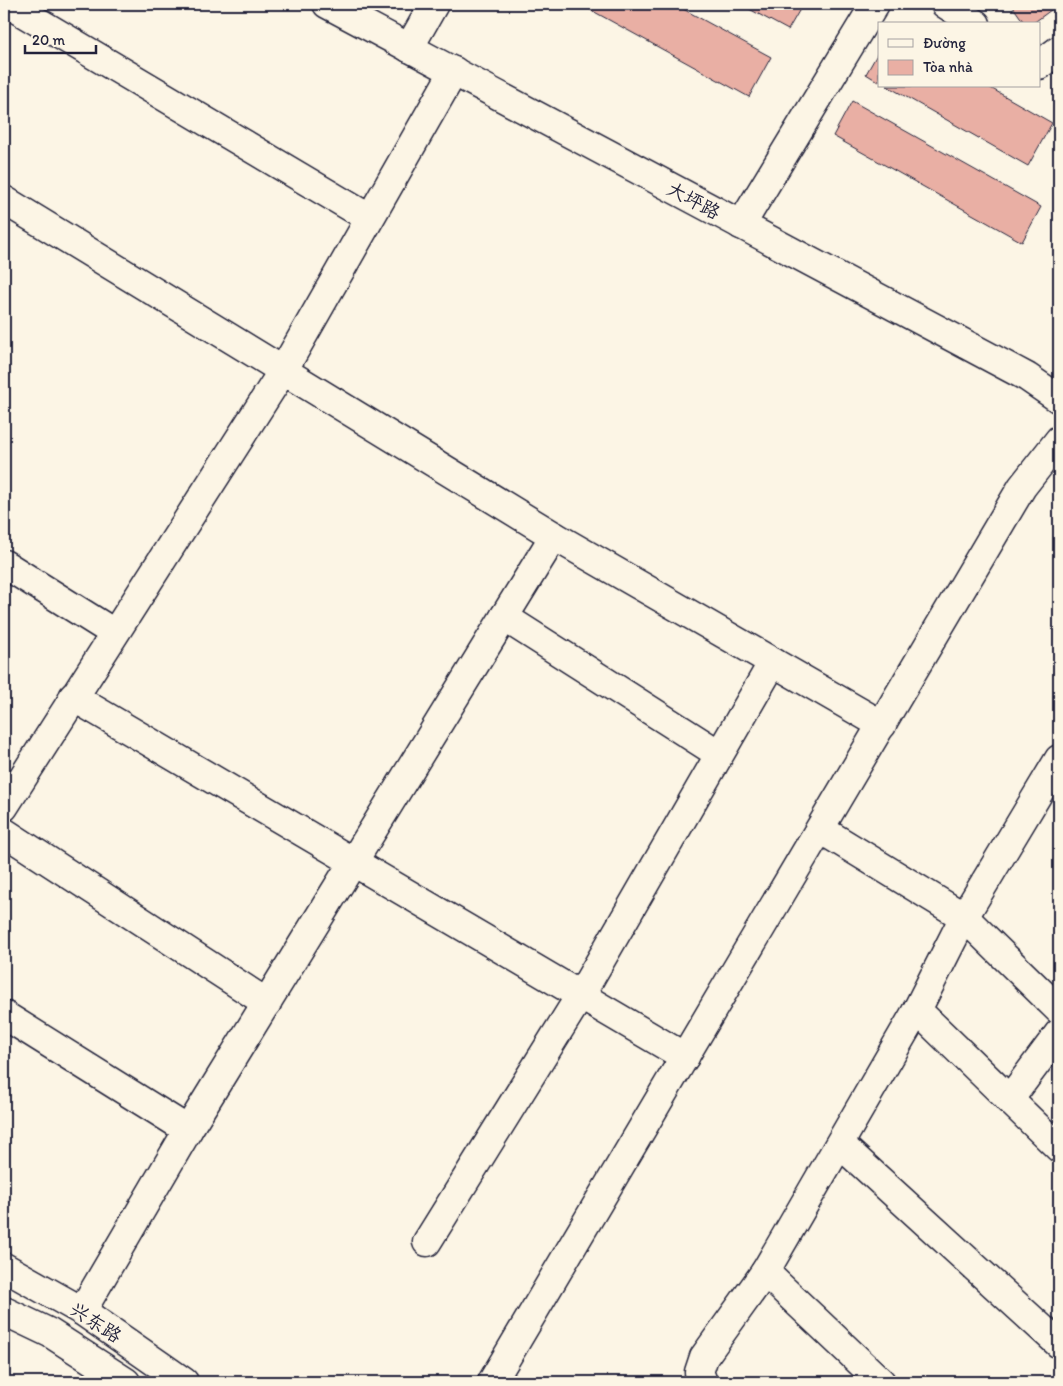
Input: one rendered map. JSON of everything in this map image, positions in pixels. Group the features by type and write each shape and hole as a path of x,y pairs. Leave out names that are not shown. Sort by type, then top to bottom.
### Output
{"street":[{"path":"8,4 370,218"},
{"name":"大坪路","path":"327,4 1027,377 1059,400"},
{"path":"409,48 434,4"},
{"path":"741,225 875,4"},
{"path":"945,4 973,22"},
{"path":"1040,64 1059,50"},
{"path":"1040,66 1059,79"},
{"path":"4,806 284,369 454,71"},
{"path":"4,200 284,369 554,536 882,724"},
{"path":"492,1382 1022,487 1059,440"},
{"path":"82,1311 188,1130 554,536"},
{"path":"4,564 114,633"},
{"path":"504,617 719,754"},
{"path":"427,1242 580,996 773,662"},
{"path":"73,697 685,1057"},
{"path":"703,1382 699,1372 704,1357 765,1272 917,1010 964,916 1059,759"},
{"path":"820,829 964,916 1059,1010"},
{"path":"4,832 267,1003"},
{"path":"917,1010 1059,1148"},
{"path":"4,1014 188,1130"},
{"path":"1009,1100 1059,1033"},
{"path":"840,1144 1059,1344"},
{"name":"兴东路","path":"4,1267 82,1311 184,1382"},
{"path":"765,1272 881,1382"},
{"name":"兴东路","path":"4,1311 50,1333 126,1382"}],"building":[{"path":"580,4 674,4 771,57 749,97"},
{"path":"740,4 803,4 788,30"},
{"path":"1011,4 1059,4 1035,22 1024,22"},
{"path":"878,53 878,81 866,74"},
{"path":"891,88 991,88 1052,123 1028,166"},
{"path":"852,101 1041,207 1022,242 833,136"}]}
